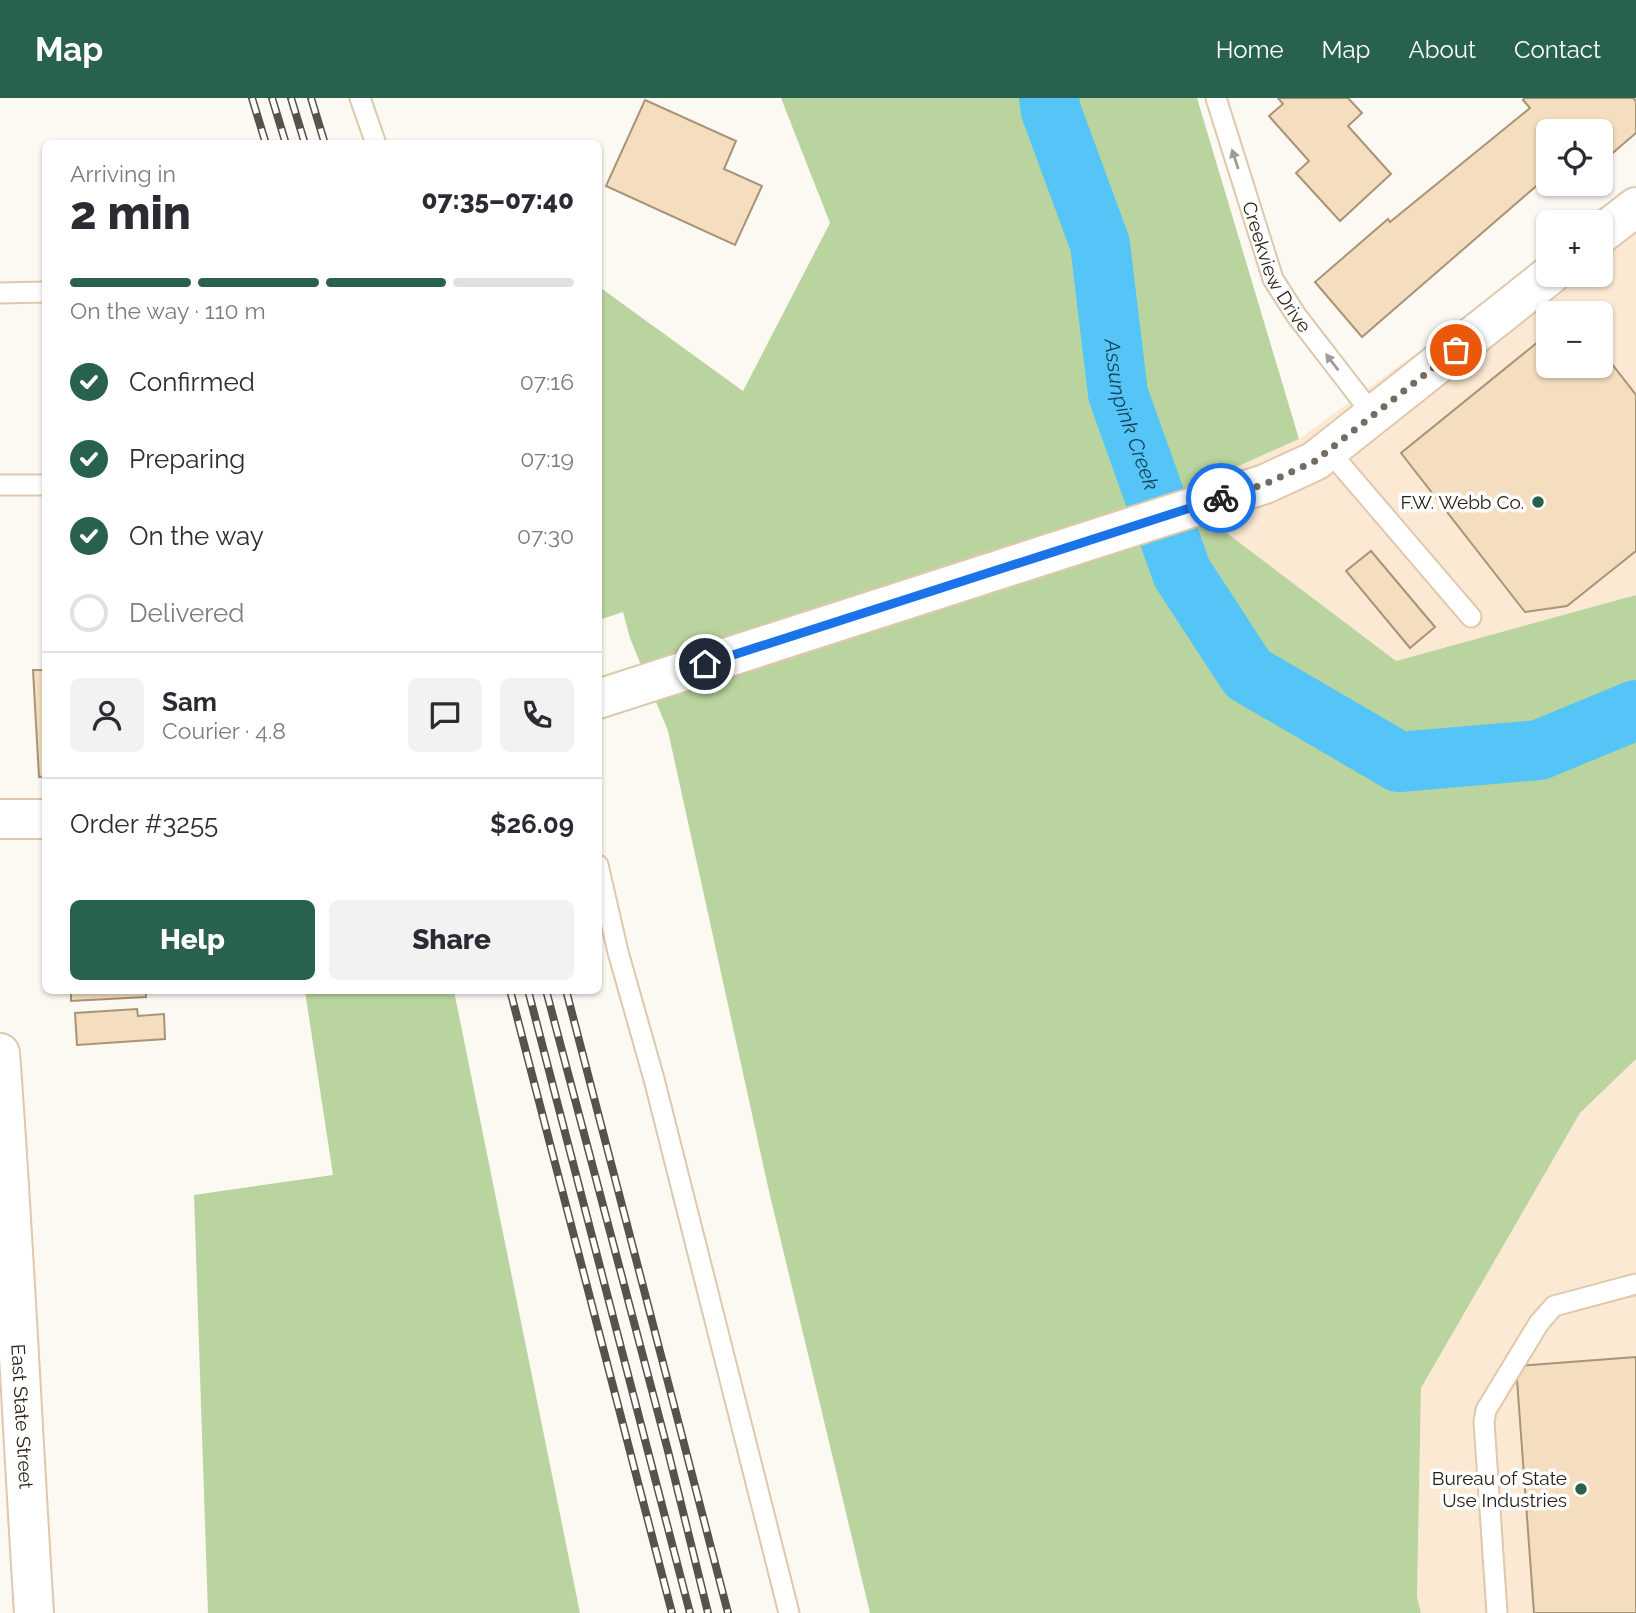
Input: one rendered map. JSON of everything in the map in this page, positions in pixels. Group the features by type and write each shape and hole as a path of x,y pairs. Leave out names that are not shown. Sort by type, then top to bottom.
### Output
{"street":[{"path":"1613,225 1636,207"},
{"path":"602,698 1265,484 1315,461 1329,451 1536,286"},
{"path":"0,819 42,819"},
{"name":"East State Street","path":"0,1053 34,1613"}],"lane":[{"path":"360,98 375,140"},
{"name":"Creekview Drive","path":"1216,98 1273,279 1296,315 1374,416"},
{"path":"0,293 42,292"},
{"path":"1329,451 1471,617"},
{"path":"0,485 42,485"},
{"path":"602,882 789,1613"},
{"path":"1497,1613 1484,1422 1486,1410 1539,1323 1554,1306 1636,1284"}],"shaded area":[{"path":"1636,192 1636,595 1396,661 1224,531 1231,504 1213,477 1299,439 1536,266 1536,287 1613,287 1613,212"},
{"path":"1636,1059 1636,1613 1421,1613 1417,1597 1421,1388 1580,1113"}],"green space":[{"path":"781,98 1197,98 1299,439 1214,477 1231,504 1224,531 1396,661 1636,595 1636,1059 1580,1113 1421,1388 1417,1597 1421,1613 870,1613 768,1187 668,731 630,638 623,612 602,619 602,289 743,391 830,223"},
{"path":"305,994 455,994 580,1613 208,1613 194,1195 333,1175"}],"building":[{"path":"1278,98 1348,98 1362,113 1348,126 1391,174 1340,221 1296,173 1309,161 1269,116 1283,104"},
{"path":"1633,98 1636,101 1636,133 1613,153 1613,119 1536,119 1536,186 1362,337 1315,282 1388,219 1390,222 1530,108 1523,100"},
{"path":"645,100 736,141 724,169 762,186 735,245 606,186"},
{"name":"F.W. Webb Co.","path":"1536,344 1536,378 1613,378 1613,365 1636,395 1636,551 1567,606 1525,612 1401,453"},
{"path":"1371,551 1435,627 1410,648 1346,571"},
{"path":"33,670 42,670 42,777 39,777"},
{"path":"71,994 146,994 146,997 71,1001"},
{"path":"137,1009 138,1016 164,1014 165,1039 77,1045 75,1013"},
{"name":"Bureau of State Use Industries","path":"1636,1357 1636,1613 1534,1613 1516,1366"}],"waterway":[{"name":"Assunpink Creek","path":"1049,98 1051,111 1100,244 1118,394 1182,573 1248,674 1399,762 1539,750 1636,710"}],"railway":[{"path":"252,98 265,140"},
{"path":"272,98 285,140"},
{"path":"291,98 304,140"},
{"path":"311,98 324,140"},
{"path":"511,994 672,1613"},
{"path":"529,994 690,1613"},
{"path":"547,994 708,1613"},
{"path":"567,994 728,1613"}],"way so far":[{"path":"1221,498 1265,484 1315,461 1456,350"}],"place":[{"name":"F.W. Webb Co.","path":"1538,502"},
{"name":"Bureau of State Use Industries","path":"1581,1489"}],"route":[{"path":"705,664 1221,498"}]}
